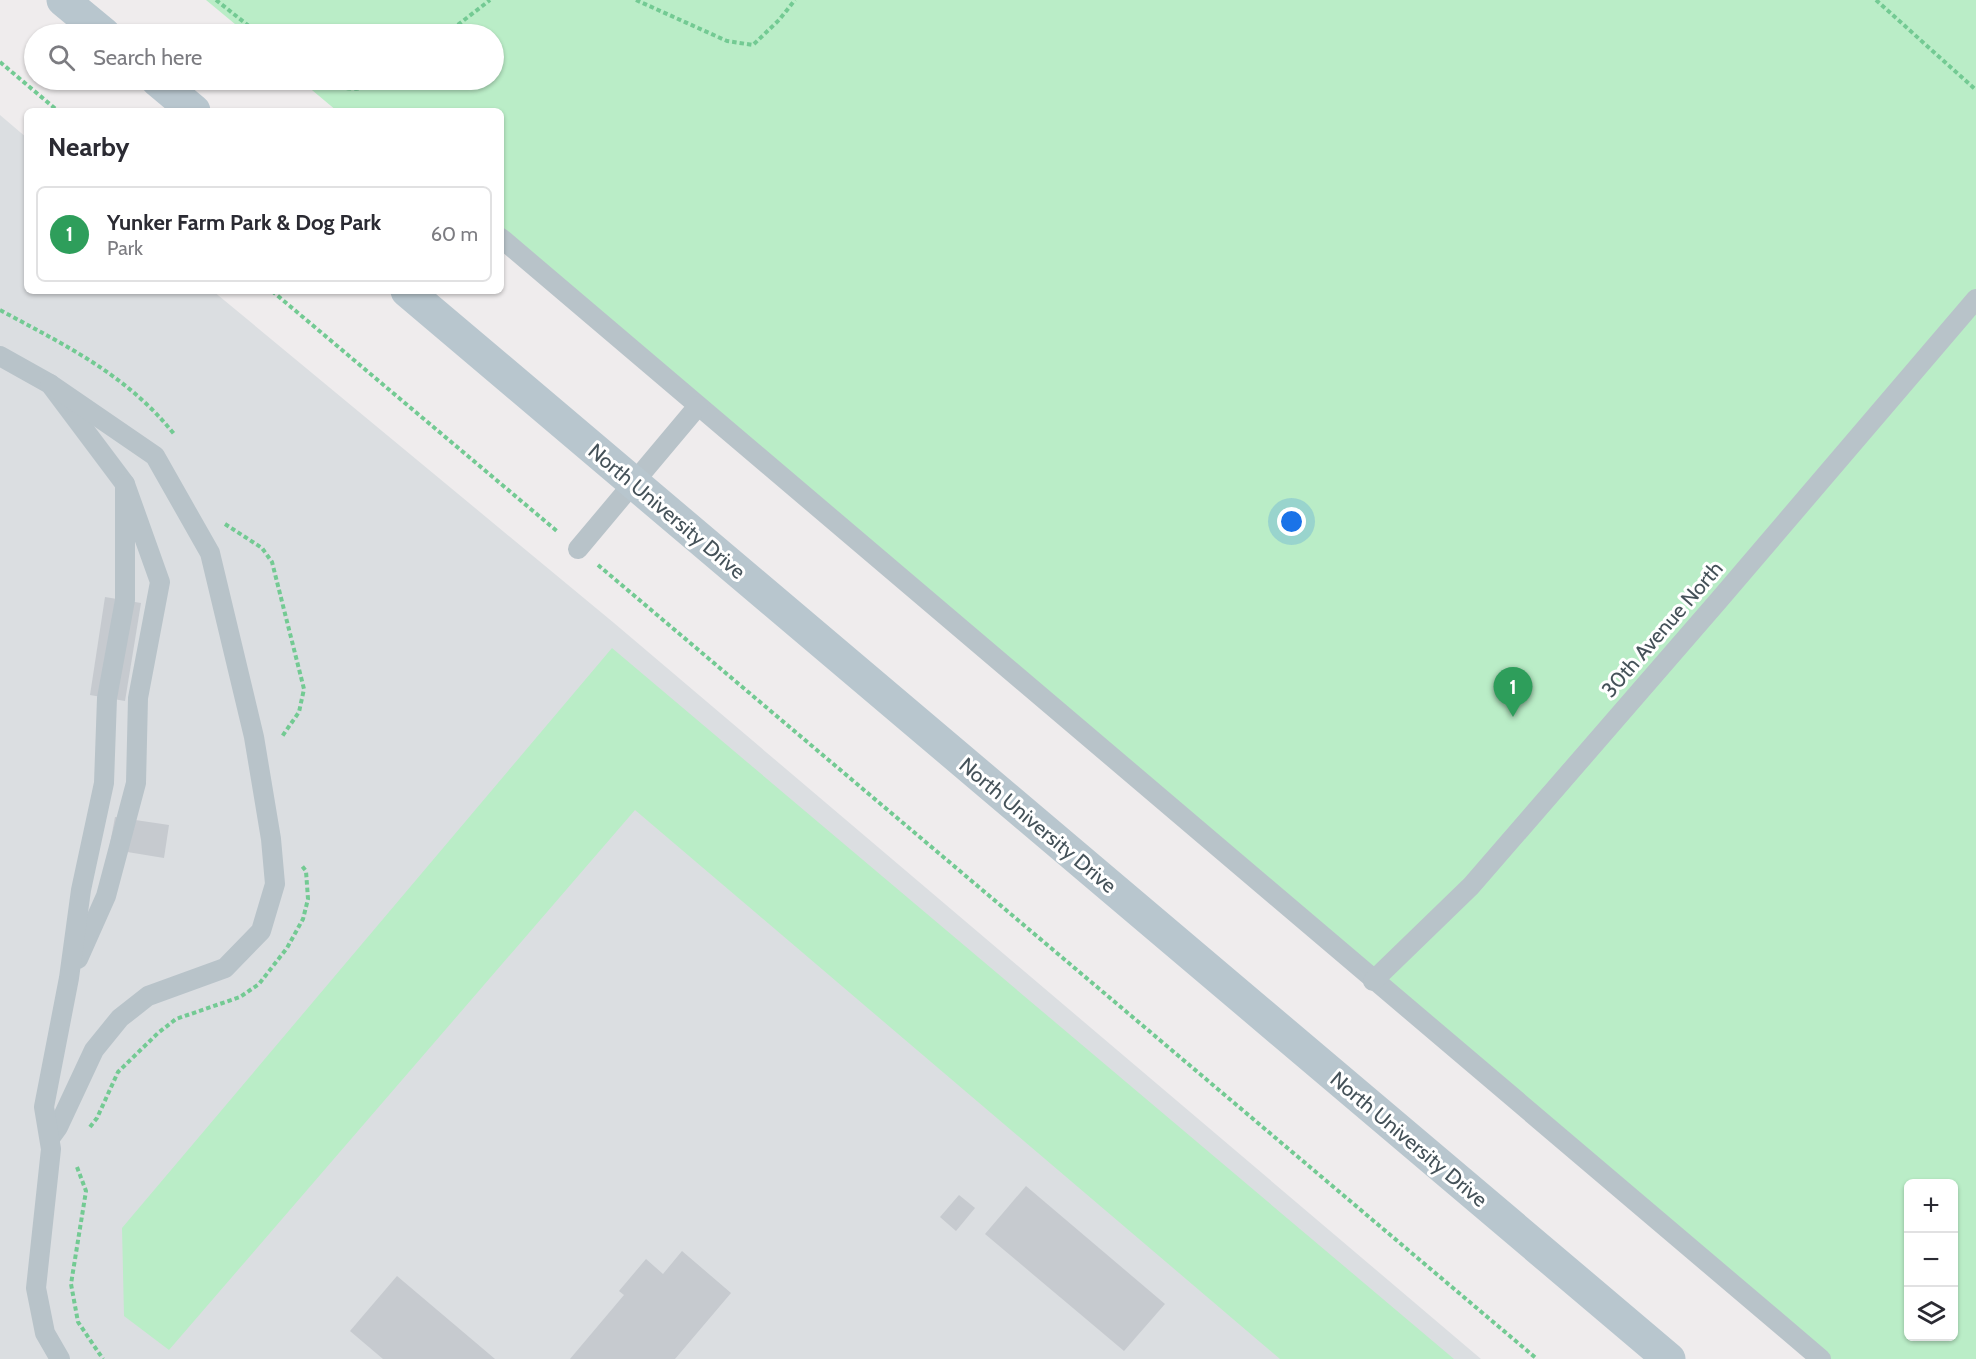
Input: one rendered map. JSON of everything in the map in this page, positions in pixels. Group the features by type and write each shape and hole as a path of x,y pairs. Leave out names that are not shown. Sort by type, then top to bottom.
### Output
{"main road":[{"path":"63,0 92,24"},
{"path":"169,90 190,108"},
{"name":"North University Drive","path":"410,294 1669,1359"}],"lane":[{"path":"504,241 1373,981 1821,1359"},
{"name":"30th Avenue North","path":"1373,981 1471,886 1976,299"},
{"path":"0,356 50,384 155,456 210,553 254,737 271,839 275,884 261,931 225,968 148,996 120,1018 94,1050 58,1127 51,1144 36,1287 45,1333 60,1359"},
{"path":"50,384 126,484 160,582 138,698 136,783 106,896 69,978"},
{"path":"578,549 698,406"},
{"path":"51,1144 44,1107 69,978 81,890 104,783 107,698 125,600 126,484"}],"path":[{"path":"216,0 246,24"},
{"path":"460,24 490,0"},
{"path":"636,0 727,41 753,45 779,20 795,0"},
{"path":"1876,0 1976,90"},
{"path":"0,62 24,82"},
{"path":"33,90 54,108"},
{"path":"276,294 1537,1359"},
{"path":"51,1144 73,1155 86,1191 71,1284 78,1322 103,1359"}],"shaded area":[{"path":"0,115 24,135 24,294 217,294 614,623 1481,1359 0,1359"}],"green space":[{"path":"206,0 1976,0 1976,1359 1808,1359 504,253 504,108 333,108 312,90 504,90 504,24 235,24"},
{"path":"612,648 1454,1359 1280,1359 635,810 169,1350 124,1316 122,1228"}],"building":[{"path":"105,597 141,603 125,701 90,695"},
{"path":"115,817 169,825 164,858 109,849"},
{"path":"1026,1186 1165,1304 1124,1351 985,1234"},
{"path":"959,1195 975,1208 956,1231 940,1217"},
{"path":"682,1251 731,1293 675,1359 570,1359 624,1295 619,1291 646,1259 663,1274"},
{"path":"397,1276 495,1359 383,1359 350,1331"}],"place":[{"name":"Yunker Farm Park & Dog Park","path":"1513,717"}]}
